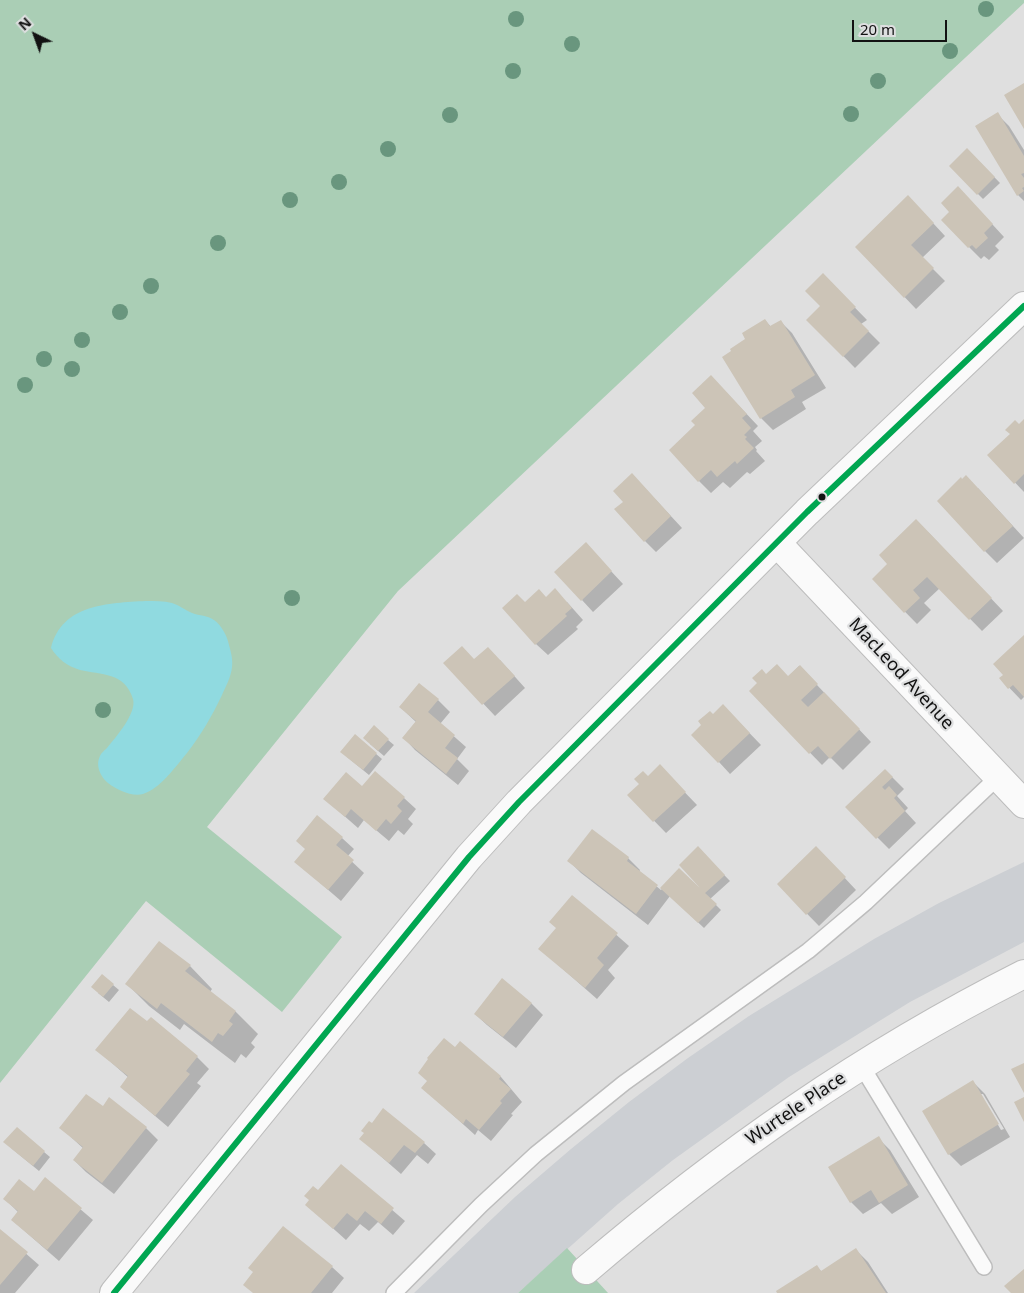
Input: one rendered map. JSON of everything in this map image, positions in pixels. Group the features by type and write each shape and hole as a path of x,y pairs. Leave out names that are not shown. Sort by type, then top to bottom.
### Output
{"street":[{"path":"114,1293 469,857 518,802 835,485 1024,306"},
{"name":"MacLeod Avenue","path":"778,543 1024,804"},
{"name":"Wurtele Place","path":"586,1270 708,1170 761,1132 861,1065 949,1014 1024,974"}],"lane":[{"path":"394,1293 474,1211 536,1154 624,1083 808,951 866,902 998,777"},
{"path":"861,1065 984,1267"}],"shaded area":[{"path":"1024,862 1024,942 910,1002 789,1077 673,1160 618,1204 518,1293 414,1293 515,1197 629,1102 688,1058 749,1016 874,939 939,903"}],"green space":[{"path":"0,0 1024,0 1024,3 398,591 207,827 342,937 282,1012 146,901 0,1083"},
{"path":"567,1248 608,1293 518,1293"}],"water":[{"path":"146,601 172,603 192,613 214,620 221,627 227,638 232,664 229,678 218,703 202,732 187,753 156,787 143,794 134,795 108,783 103,778 98,767 101,755 120,731 132,711 133,699 129,690 118,679 111,676 80,670 67,664 51,648 57,633 65,622 76,614 102,605"}],"building":[{"path":"1024,83 1024,129 1004,95"},
{"path":"998,112 1024,156 1024,173 1021,174 1024,178 1024,187 1022,188 1024,191 1017,196 975,126"},
{"path":"967,148 995,177 977,195 949,166"},
{"path":"958,186 993,224 984,233 988,238 976,249 972,245 968,248 941,220 949,212 941,203"},
{"path":"908,195 934,223 911,245 934,268 904,298 855,247"},
{"path":"823,273 856,307 850,312 869,331 843,357 806,320 820,306 805,291"},
{"path":"765,319 770,326 781,320 815,375 791,390 795,397 760,419 722,357 745,339 742,333"},
{"path":"711,375 747,414 742,418 751,428 744,435 747,437 745,439 754,448 737,464 735,461 717,477 711,470 698,482 669,450 695,425 691,421 705,408 692,393"},
{"path":"1024,419 1024,474 1014,484 987,455 1010,434 1005,430 1015,420 1019,424"},
{"path":"632,473 671,516 644,542 614,509 623,502 613,491"},
{"path":"966,475 1013,526 984,552 937,501 961,477 962,479"},
{"path":"916,519 992,598 969,620 927,577 913,590 920,598 904,613 872,579 887,564 879,555"},
{"path":"586,542 612,571 581,601 554,572"},
{"path":"555,588 572,608 565,614 567,616 535,645 502,608 517,594 525,602 539,589 546,597"},
{"path":"1024,635 1024,697 1013,685 1008,689 999,678 1003,675 993,664"},
{"path":"462,646 474,659 488,647 515,676 482,705 443,663"},
{"path":"777,664 788,676 800,665 818,684 801,700 808,707 824,692 860,729 830,759 818,746 809,754 749,691 757,683 752,678 762,669 766,674"},
{"path":"419,683 439,699 428,712 455,735 445,748 458,758 446,774 402,738 416,721 399,707"},
{"path":"723,704 750,733 718,763 691,735 701,725 698,721 710,711 713,714"},
{"path":"374,725 389,739 378,751 363,738"},
{"path":"355,734 377,753 363,770 340,752"},
{"path":"660,764 686,792 653,822 627,795 639,784 634,779 643,771 648,776"},
{"path":"885,769 893,777 882,787 885,790 889,786 897,795 894,798 905,811 876,839 845,807"},
{"path":"375,771 405,797 397,806 402,811 391,824 386,819 376,831 351,809 345,817 323,799 346,772 362,786"},
{"path":"317,815 343,837 336,845 354,860 328,890 294,862 305,849 296,841"},
{"path":"592,829 629,857 627,861 658,885 636,914 567,861"},
{"path":"698,846 725,875 705,893 717,904 698,923 660,888 679,868 700,888 679,865"},
{"path":"816,846 846,877 806,915 777,884"},
{"path":"572,895 618,933 597,958 604,965 585,988 538,949 556,928 549,922"},
{"path":"159,941 191,965 185,971 236,1011 229,1021 233,1024 223,1036 218,1033 212,1042 161,1003 157,1009 125,984"},
{"path":"102,974 114,984 103,997 91,987"},
{"path":"502,978 532,1003 503,1037 474,1014"},
{"path":"130,1008 147,1021 151,1017 198,1056 186,1071 190,1074 155,1116 120,1087 128,1076 95,1050"},
{"path":"444,1038 455,1047 460,1041 501,1076 499,1079 511,1089 500,1101 502,1103 479,1130 466,1119 463,1124 421,1088 427,1081 418,1073 427,1058"},
{"path":"1024,1063 1024,1093 1011,1069"},
{"path":"973,1080 999,1124 948,1155 922,1111"},
{"path":"86,1094 103,1106 109,1097 147,1127 102,1183 73,1160 83,1147 59,1128"},
{"path":"1024,1097 1024,1122 1014,1102"},
{"path":"383,1108 425,1142 415,1153 404,1145 389,1163 359,1139 364,1133 361,1131 369,1121 372,1123"},
{"path":"17,1127 45,1151 33,1166 3,1142"},
{"path":"879,1136 908,1185 879,1203 871,1190 850,1203 828,1167"},
{"path":"341,1164 394,1208 381,1224 365,1211 357,1221 347,1213 333,1229 305,1205 309,1200 304,1196 313,1186 318,1190"},
{"path":"45,1177 82,1208 47,1250 11,1220 18,1211 3,1199 19,1179 34,1191"},
{"path":"283,1226 333,1266 311,1293 253,1293 243,1285 253,1272 248,1268"},
{"path":"0,1229 28,1252 0,1285"},
{"path":"856,1248 886,1293 777,1293 776,1291 817,1265 821,1271"},
{"path":"1024,1269 1024,1293 1011,1293 1004,1286"}],"transit line":[{"path":"114,1293 469,857 519,802 807,512 1024,306"}]}
